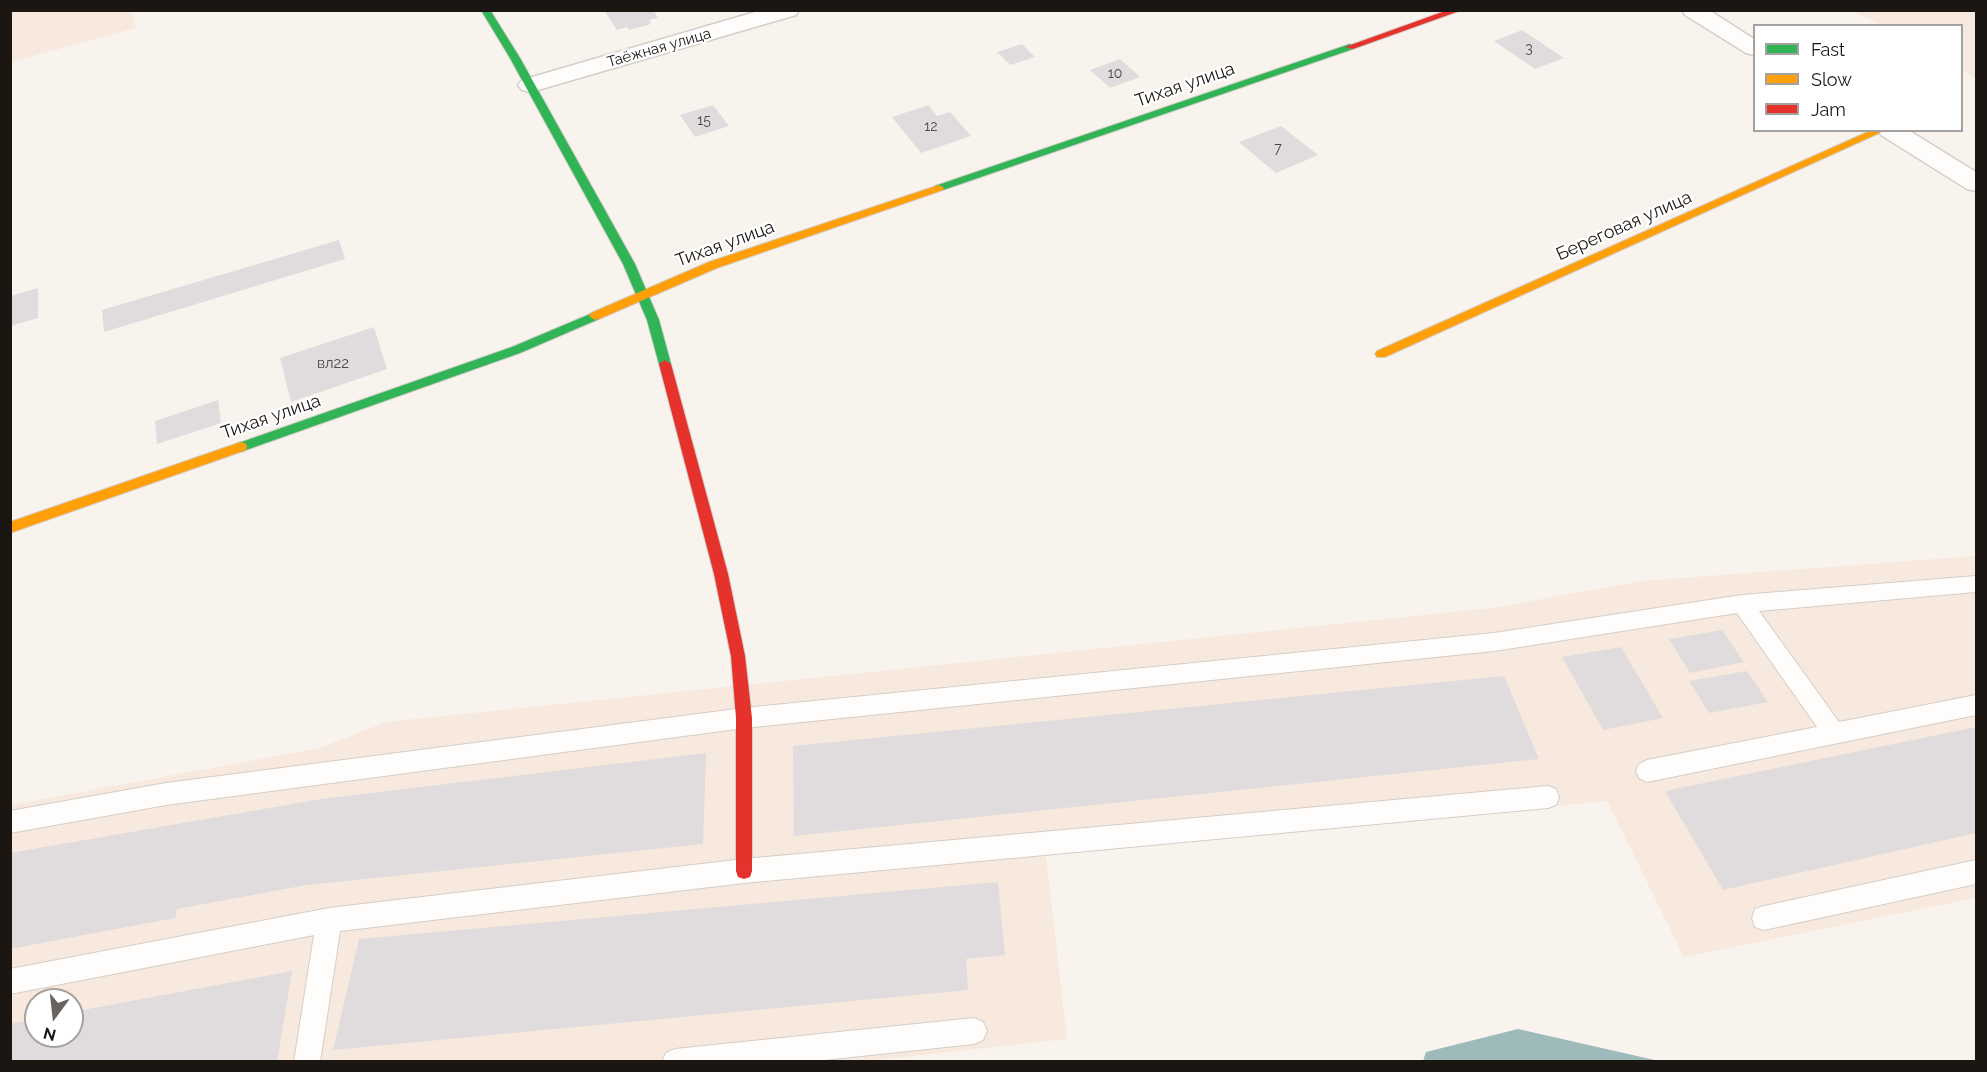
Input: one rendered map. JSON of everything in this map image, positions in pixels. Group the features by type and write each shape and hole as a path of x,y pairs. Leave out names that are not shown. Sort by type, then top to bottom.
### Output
{"street":[{"path":"485,10 530,85 629,264 653,320 721,574 738,656 744,718 744,871"},
{"name":"Таёжная улица","path":"530,85 788,10"},
{"name":"Тихая улица","path":"10,528 516,350 574,327 713,265 1458,10"},
{"path":"1692,10 1753,47"},
{"name":"Береговая улица","path":"1381,354 1877,132"},
{"path":"1893,132 1977,183"}],"lane":[{"path":"10,822 166,794 744,718 1494,642 1742,604 1977,584"},
{"path":"1742,604 1834,733"},
{"path":"1647,771 1977,705"},
{"path":"10,981 330,920 744,871 1548,797"},
{"path":"1764,918 1977,872"},
{"path":"307,1062 330,920"},
{"path":"675,1062 974,1031"}],"shaded area":[{"path":"11,10 132,11 136,28 11,62"},
{"path":"1853,11 1976,11 1976,79 1963,71 1963,24 1878,24"},
{"path":"1976,556 1976,898 1684,957 1607,801 1046,855 1067,1039 859,1062 11,1062 11,805 320,748 386,722 1492,608 1642,581"}],"water":[{"path":"1518,1029 1659,1061 1423,1061 1426,1052"}],"building":[{"path":"604,10 653,10 658,18 649,20 651,24 629,30 627,27 617,30"},
{"path":"1522,30 1564,58 1535,69 1494,41"},
{"path":"1022,44 1035,57 1010,65 997,52"},
{"path":"1120,59 1140,77 1110,88 1090,70"},
{"path":"713,105 729,126 695,137 680,115"},
{"path":"929,105 937,116 950,112 971,136 921,153 892,117"},
{"path":"1281,126 1318,155 1276,173 1239,142"},
{"path":"339,240 345,259 104,332 102,310"},
{"path":"38,288 38,318 10,326 10,296"},
{"path":"374,327 387,369 291,402 280,358"},
{"path":"218,400 221,423 157,444 155,421"},
{"path":"1722,630 1744,662 1690,673 1669,639"},
{"path":"1621,647 1663,718 1603,730 1562,657"},
{"path":"1747,671 1768,702 1709,713 1689,681"},
{"path":"1504,676 1539,759 794,836 793,746"},
{"path":"1976,727 1976,833 1723,890 1665,791"},
{"path":"706,753 703,844 307,885 177,909 175,918 10,949 10,853 321,799"},
{"path":"998,882 1005,955 966,959 968,990 333,1050 359,939"},
{"path":"292,971 277,1062 10,1062 10,1024 24,1021 24,1048 84,1048 84,1010"}],"traffic: fast":[{"path":"485,10 515,58 629,264 653,320 665,364"},
{"path":"939,188 1350,47"},
{"path":"241,447 516,350 595,316"}],"traffic: slow":[{"path":"1381,354 1877,132"},
{"path":"595,316 713,265 939,188"},
{"path":"10,528 241,447"}],"traffic: jam":[{"path":"1350,47 1458,10"},
{"path":"665,364 721,574 738,656 744,718 744,871"}]}
